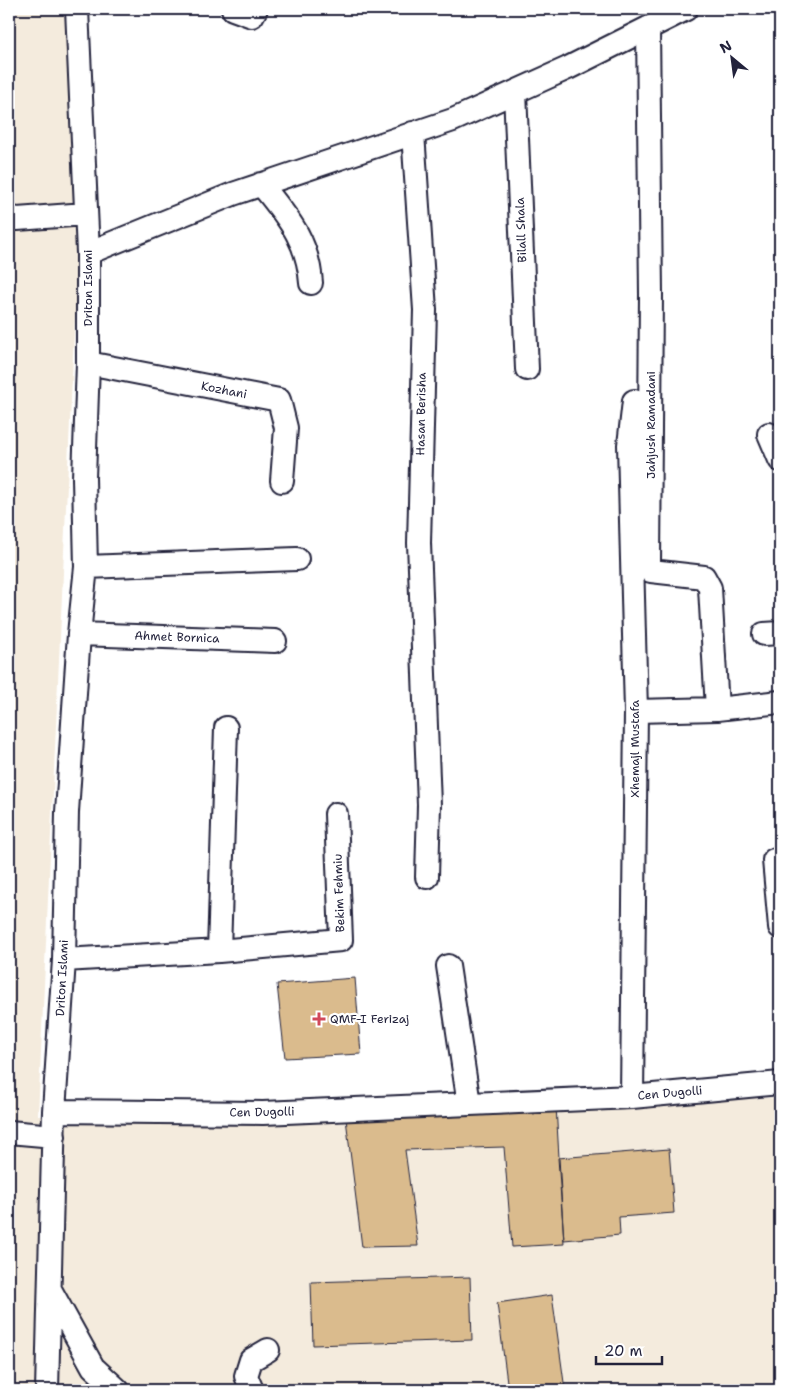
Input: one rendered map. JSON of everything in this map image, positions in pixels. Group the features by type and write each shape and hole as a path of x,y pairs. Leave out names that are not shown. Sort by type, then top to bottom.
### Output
{"street":[{"name":"Driton Islami","path":"47,1390 54,1111 64,960 67,812 79,634 86,567 84,478 88,363 88,253 77,9"},
{"path":"233,9 252,16 256,9"},
{"path":"88,253 261,184 453,120 686,9"},
{"name":"Jahjush Ramadani","path":"648,28 651,294 649,565 651,571 704,577 710,588 717,709"},
{"name":"Bilall Shala","path":"515,92 527,369"},
{"name":"Hasan Berisha","path":"413,133 425,310 419,543 429,805 427,877"},
{"path":"261,184 302,240 310,268 311,283"},
{"path":"9,217 17,219 86,214"},
{"name":"Kozhani","path":"88,363 279,400 286,428 282,481"},
{"name":"Xhemajl Mustafa","path":"632,1097 636,711 629,454 634,401"},
{"path":"768,434 780,460"},
{"path":"86,567 297,559"},
{"name":"Ahmet Bornica","path":"79,634 275,641"},
{"path":"636,711 717,709 780,702"},
{"path":"220,951 226,728"},
{"name":"Bekim Fehmiu","path":"64,960 220,951 341,940 336,814"},
{"path":"774,860 780,927"},
{"path":"448,966 469,1104"},
{"name":"Cen Dugolli","path":"54,1111 263,1113 632,1097 780,1083"},
{"path":"9,1132 54,1136"},
{"path":"51,1290 93,1367 118,1390"},
{"path":"252,1390 246,1376 251,1360 268,1350"}],"shaded area":[{"path":"9,9 89,9 38,1116 648,1104 780,1097 780,1390 9,1390"}],"building":[{"name":"QMF-I Ferizaj","path":"355,978 361,1054 285,1058 277,984"},
{"path":"556,1106 564,1244 512,1247 504,1147 405,1150 418,1246 362,1247 345,1111"},
{"path":"669,1149 674,1213 619,1217 620,1235 564,1240 558,1158"},
{"path":"470,1277 472,1340 313,1345 311,1282"},
{"path":"552,1295 565,1390 508,1390 497,1303"}],"place":[{"name":"QMF-I Ferizaj","path":"319,1019"}]}
